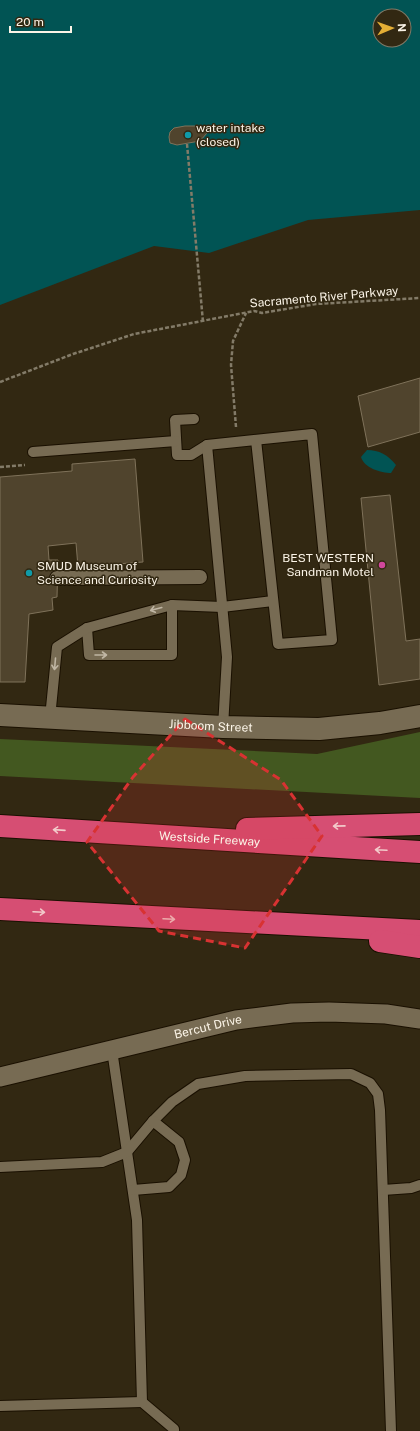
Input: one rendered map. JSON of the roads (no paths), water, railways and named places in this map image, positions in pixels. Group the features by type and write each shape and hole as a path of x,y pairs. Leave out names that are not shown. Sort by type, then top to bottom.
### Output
{"highway":[{"path":"98,832 420,824"},
{"name":"Westside Freeway","path":"0,826 420,852"},
{"path":"0,910 420,931"},
{"path":"268,924 420,947"}],"street":[{"path":"57,578 200,577"},
{"name":"Jibboom Street","path":"0,715 223,727 319,729 380,723 420,716"},
{"name":"Bercut Drive","path":"0,1077 236,1020 292,1013 329,1012 372,1014 420,1020"}],"lane":[{"path":"194,419 175,420 177,455 191,454 207,445 312,434 332,640 278,644 256,440"},
{"path":"33,452 176,442"},
{"path":"207,445 227,657 223,727"},
{"path":"50,718 56,647 87,628 172,605 222,607 273,601"},
{"path":"87,628 89,655 172,655 172,605"},
{"path":"112,1050 137,1220 142,1402"},
{"path":"0,1167 102,1162 127,1152 153,1121 172,1102 198,1084 245,1076 351,1074 370,1083 378,1094 380,1110 391,1431"},
{"path":"133,1190 169,1187 182,1175 185,1160 179,1142 153,1121"},
{"path":"383,1190 411,1188 420,1185"},
{"path":"0,1406 142,1402 174,1429 174,1431"}],"water":[{"path":"0,0 420,0 420,210 308,220 209,253 154,246 0,305"},
{"path":"367,450 379,452 390,458 396,465 391,473 378,471 369,467 361,457"}],"place":[{"name":"water intake (closed)","path":"188,135"},
{"name":"BEST WESTERN Sandman Motel","path":"382,565"},
{"name":"SMUD Museum of Science and Curiosity","path":"29,573"}]}
